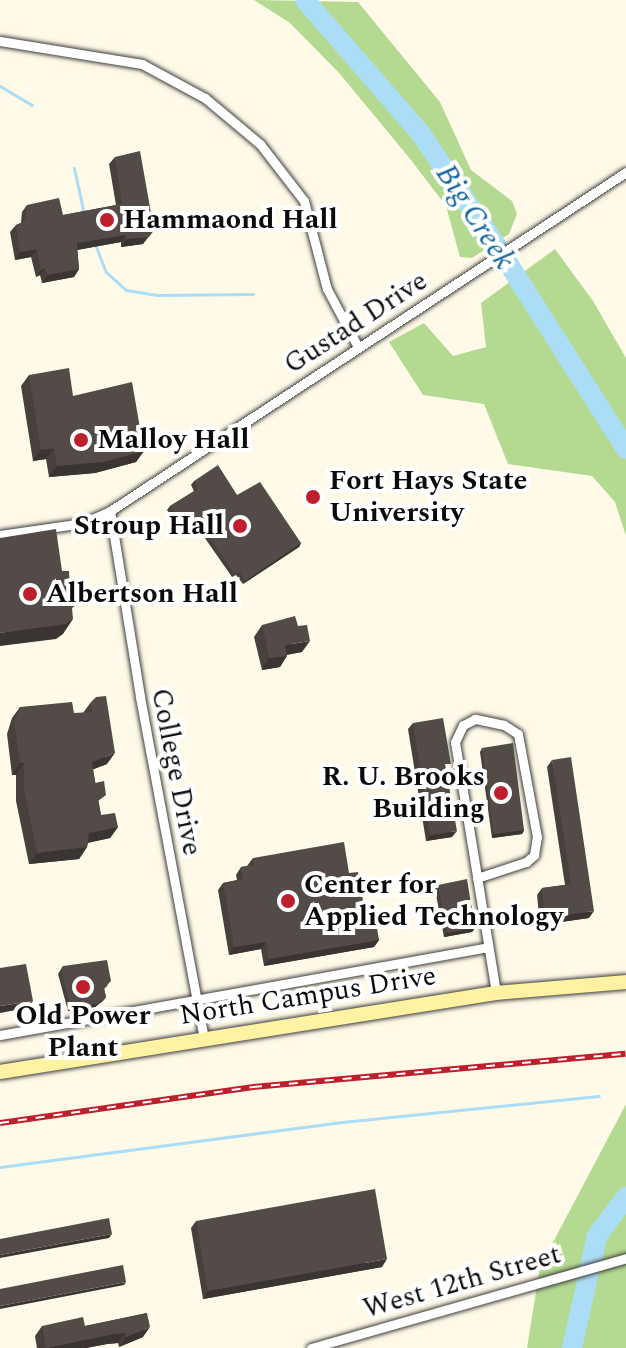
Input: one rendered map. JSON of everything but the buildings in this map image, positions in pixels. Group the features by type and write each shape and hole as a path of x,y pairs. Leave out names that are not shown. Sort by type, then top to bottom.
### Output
{"main road":[{"name":"North Campus Drive","path":"0,1072 496,993 626,982"}],"street":[{"path":"0,41 142,64 205,98 260,144 304,201 327,289 358,347"},
{"name":"Gustad Drive","path":"0,535 83,523 110,511 626,172"},
{"name":"College Drive","path":"110,511 140,697 204,1039"},
{"path":"477,878 526,862 534,855 537,837 518,734 504,725 475,719 463,725 455,742 488,947 496,993"},
{"name":"North Campus Drive","path":"0,1035 488,947"},
{"name":"West 12th Street","path":"311,1348 626,1258"}],"green space":[{"path":"254,0 358,2 440,102 471,170 512,201 517,214 509,234 472,258 460,257 446,206 411,160 340,74 290,23"},
{"path":"555,249 593,301 626,358 626,536 615,502 592,476 508,464 484,404 423,395 389,342 424,323 453,356 486,347 481,303"},
{"path":"626,1104 626,1348 527,1348 540,1267"}],"waterway":[{"name":"Big Creek","path":"305,0 421,134 508,263 626,449"},
{"path":"0,86 32,105"},
{"path":"74,168 84,214"},
{"path":"95,244 106,272 126,290 156,295 253,294"},
{"path":"0,1167 342,1122 599,1096"},
{"name":"Big Creek","path":"572,1348 597,1236 626,1197"}],"railway":[{"path":"0,1123 253,1087 626,1054"}],"place":[{"name":"Hammaond Hall","path":"107,220"},
{"name":"Malloy Hall","path":"81,440"},
{"name":"Fort Hays State University","path":"313,497"},
{"name":"Stroup Hall","path":"240,526"},
{"name":"Albertson Hall","path":"30,594"},
{"name":"R. U. Brooks Building","path":"501,793"},
{"name":"Center for Applied Technology","path":"288,901"},
{"name":"Old Power Plant","path":"83,987"}]}
